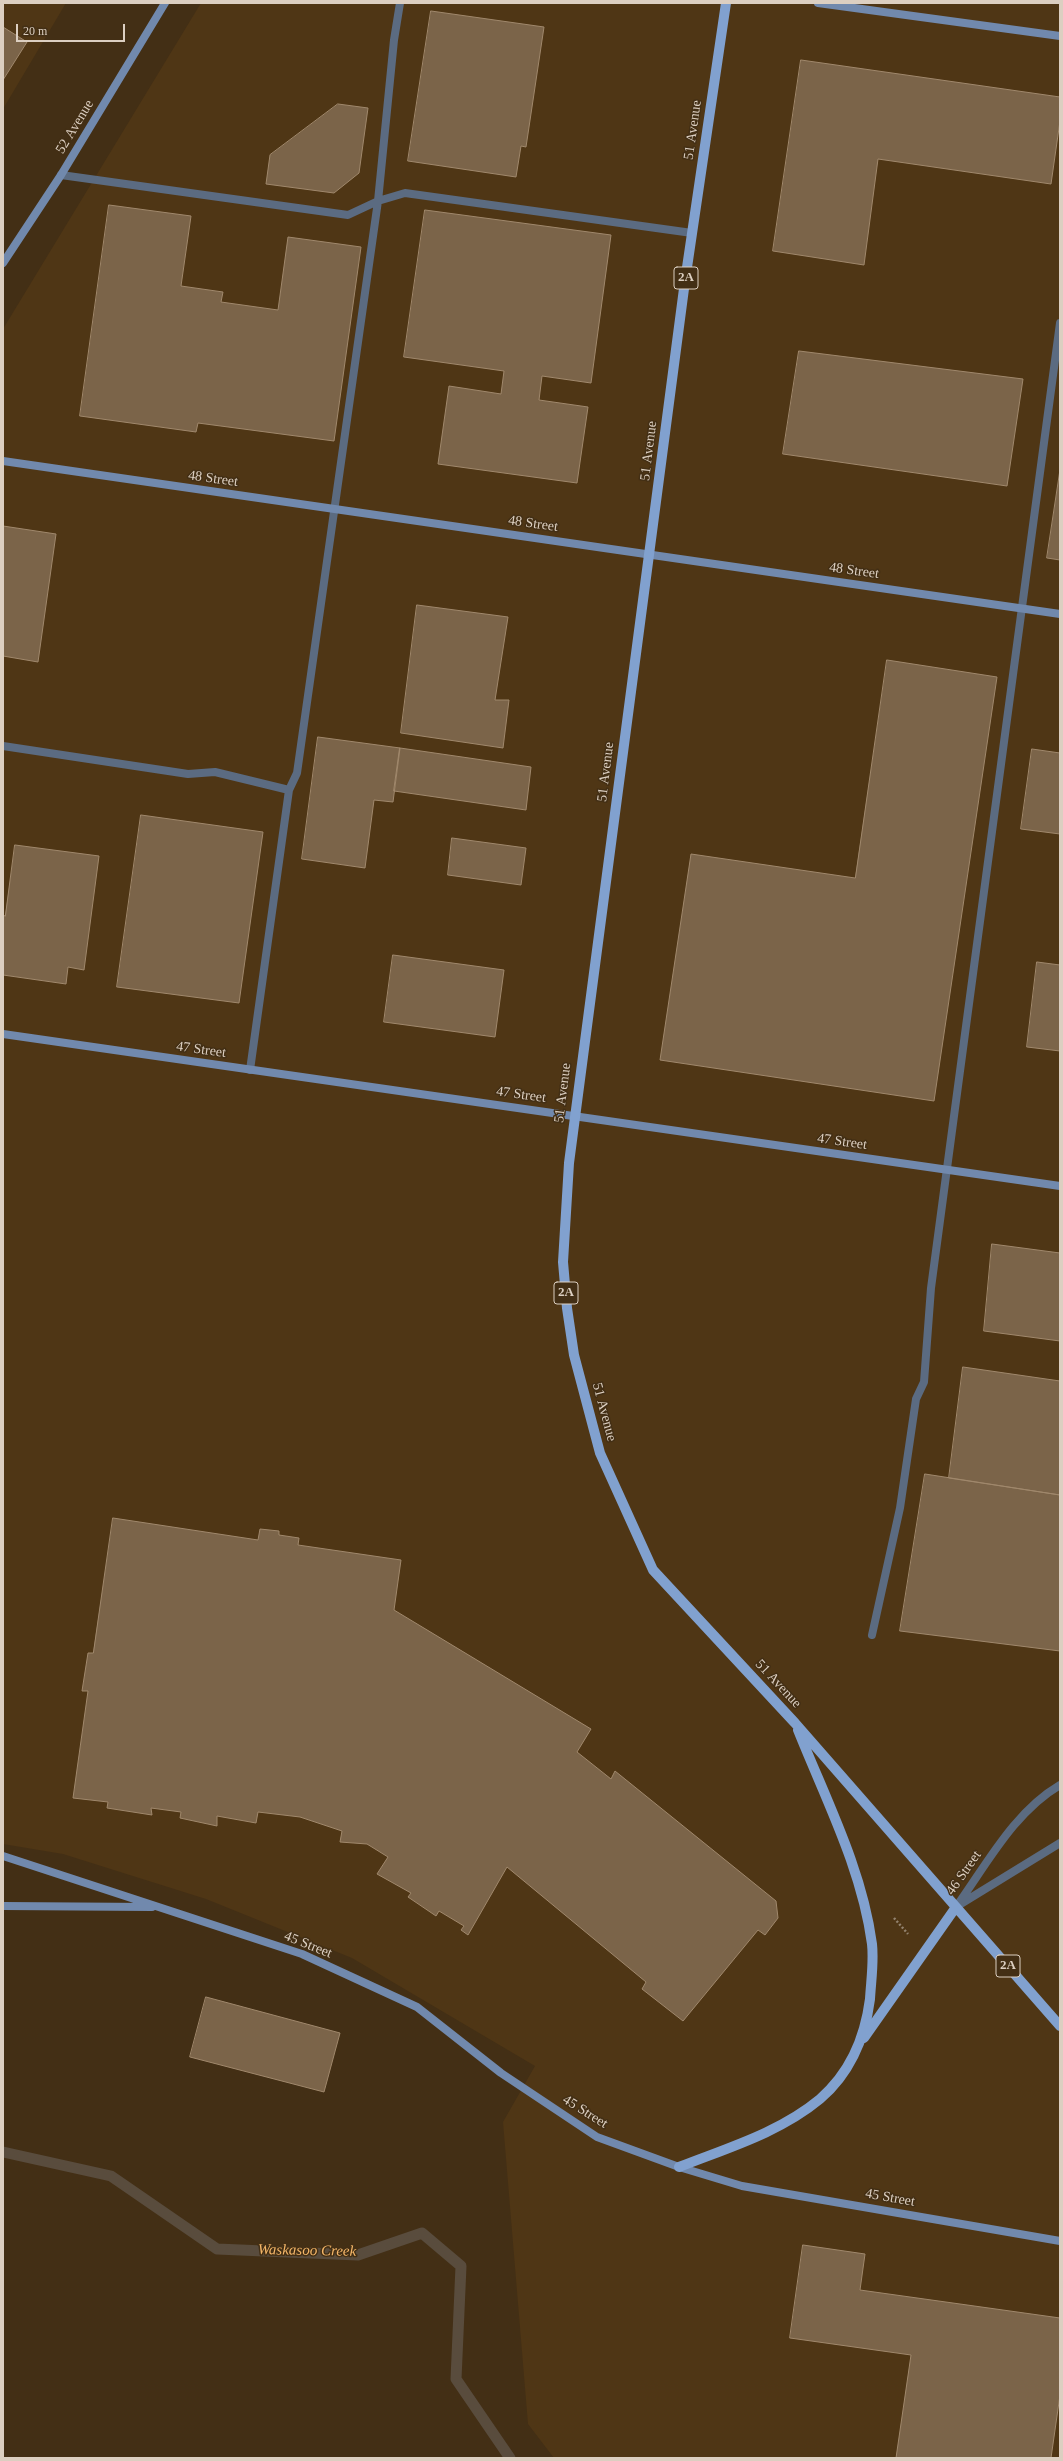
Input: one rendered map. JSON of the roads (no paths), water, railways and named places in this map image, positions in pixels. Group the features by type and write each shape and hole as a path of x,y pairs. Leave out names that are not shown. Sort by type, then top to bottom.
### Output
{"main road":[{"name":"51 Avenue","path":"726,3 692,233 574,1116 565,1204 563,1262 567,1308 574,1355 600,1453 653,1570 795,1723 1060,2026"},
{"path":"795,1723 855,1869 872,1945 868,2017 860,2044"},
{"path":"679,2167 775,2129 820,2099 841,2078 860,2044 956,1907"}],"street":[{"name":"52 Avenue","path":"3,263 60,175 165,3"},
{"path":"250,1070 289,790 297,773 335,508 378,201 400,3"},
{"path":"818,3 1060,36"},
{"path":"60,175 348,216 378,201 405,193 692,233"},
{"path":"872,1635 900,1508 916,1399 924,1382 931,1288 948,1170 1021,608 1060,322"},
{"name":"48 Street","path":"3,461 1060,614"},
{"path":"3,746 188,774 215,772 289,790"},
{"name":"47 Street","path":"3,1034 1060,1186"},
{"name":"46 Street","path":"956,1907 1023,1814 1045,1794 1060,1785"},
{"name":"46 Street","path":"956,1907 1060,1843"},
{"name":"45 Street","path":"3,1856 302,1954 417,2007 501,2073 597,2136 679,2167 742,2186 1060,2241"},
{"name":"45 Street","path":"3,1906 161,1907"}],"waterway":[{"name":"Waskasoo Creek","path":"3,2152 111,2176 217,2249 358,2255 422,2233 461,2266 456,2379 510,2458"}]}
